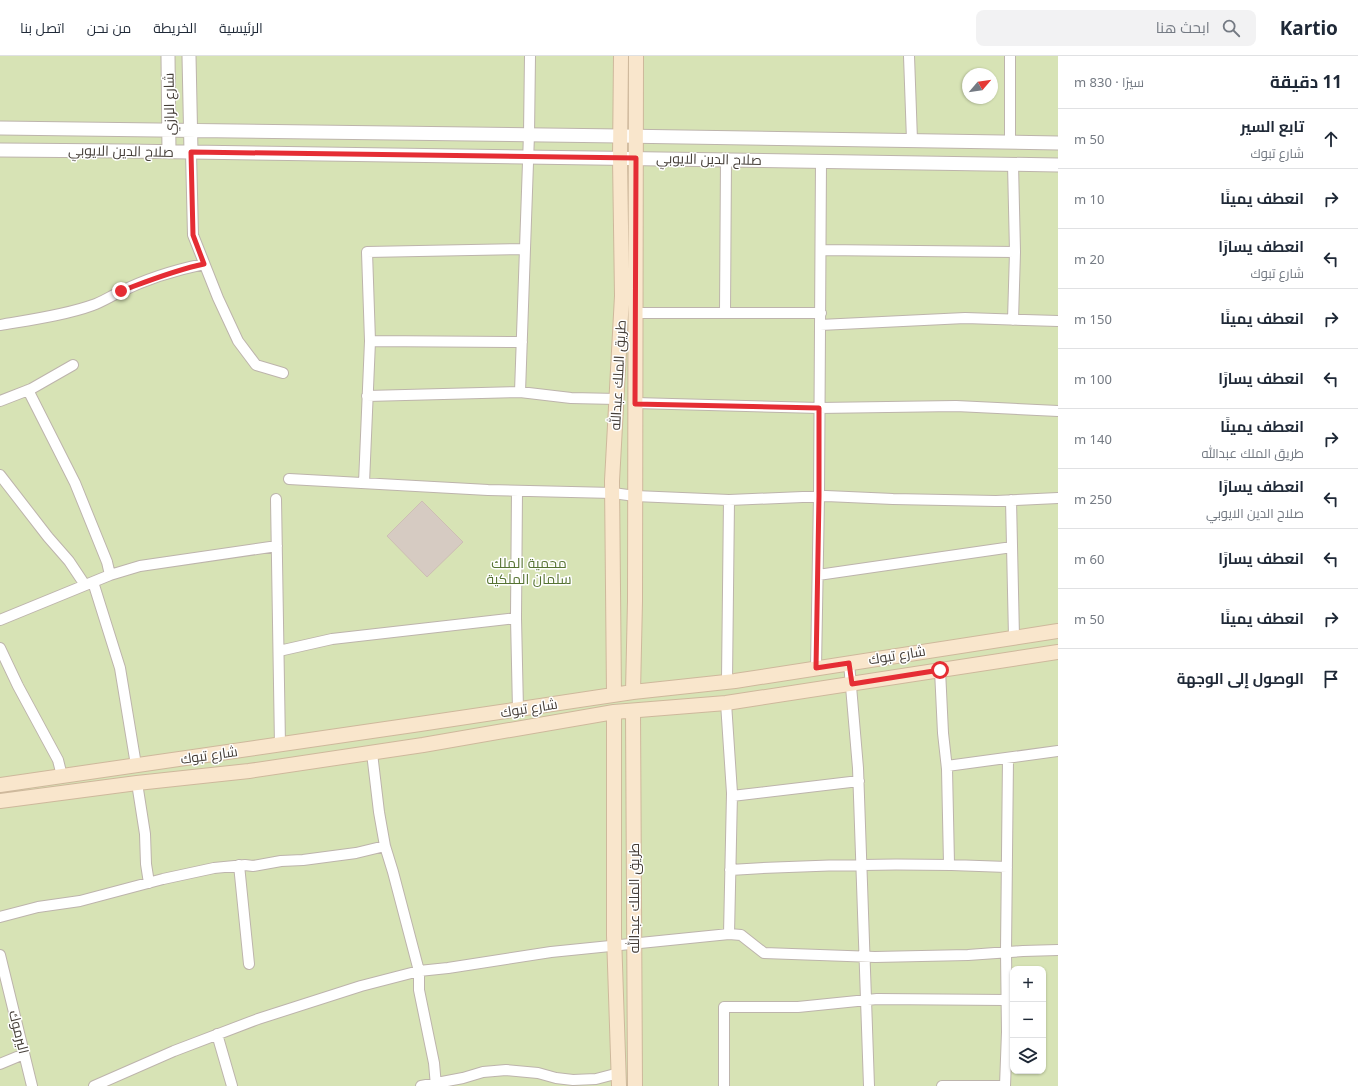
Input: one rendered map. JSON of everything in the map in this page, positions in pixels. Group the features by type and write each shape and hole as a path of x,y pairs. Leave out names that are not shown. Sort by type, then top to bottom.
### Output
{"main road":[{"name":"طريق الملك عبدالله","path":"614,695 612,493 622,296 620,158 621,56"},
{"name":"طريق الملك عبدالله","path":"633,692 636,313 636,56"},
{"name":"شارع تبوك","path":"0,784 280,745 633,692 727,681 1058,630"},
{"name":"شارع تبوك","path":"0,801 137,783 249,771 423,746 614,712 726,703 1058,652"},
{"name":"طريق الملك عبدالله","path":"633,711 635,1086"},
{"name":"طريق الملك عبدالله","path":"614,712 614,945 619,1080"}],"street":[{"name":"شارع الرازي","path":"168,56 169,152"},
{"name":"شارع الرازي","path":"189,56 191,152"},
{"path":"520,392 529,134 530,56"},
{"path":"909,56 912,140"},
{"path":"1010,56 1010,142"},
{"name":"صلاح الدين الايوبي","path":"0,128 529,134 1058,143"},
{"name":"صلاح الدين الايوبي","path":"0,150 1058,165"},
{"path":"191,152 193,235 218,298 238,341 256,365 283,374"},
{"path":"726,160 726,313"},
{"path":"816,668 821,313 821,161"},
{"path":"1013,320 1015,252 1014,164"},
{"path":"364,483 370,341 367,252 525,249"},
{"path":"821,250 1015,252"},
{"path":"0,325 93,305 121,291 151,279 190,266 204,264"},
{"path":"636,313 821,313"},
{"path":"820,325 965,318 1058,321"},
{"path":"370,341 522,342"},
{"path":"0,401 28,390 73,365"},
{"path":"28,390 75,483 107,562 110,575"},
{"path":"367,396 520,392 571,398 617,399"},
{"path":"635,404 819,408 956,406 1058,411"},
{"path":"0,475 48,537 89,584 120,668 136,764"},
{"path":"289,479 517,491 612,493 635,496 729,500 819,496 894,499 1011,500 1058,498"},
{"path":"517,491 516,618 518,710"},
{"path":"276,499 280,745"},
{"path":"727,681 729,500"},
{"path":"1011,500 1014,637"},
{"path":"0,620 110,575 140,566 277,546"},
{"path":"818,575 1012,547"},
{"path":"278,651 332,639 516,618"},
{"path":"0,648 18,686 58,760 62,776"},
{"path":"849,663 852,684 859,781 869,1086"},
{"path":"940,670 943,733 947,766 949,864"},
{"path":"726,703 732,796 729,934"},
{"path":"947,766 1058,751"},
{"path":"372,753 379,812 385,846 418,971 419,990 434,1062 436,1084"},
{"path":"942,1086 1005,1086 1008,758"},
{"path":"732,796 859,781"},
{"path":"137,783 145,834 146,864 149,883"},
{"path":"0,917 38,907 80,901 214,868 239,865 253,866 281,861 303,860 356,853 385,846"},
{"path":"730,870 949,864 1006,867"},
{"path":"239,865 249,964"},
{"path":"94,1086 217,1034 258,1019 361,986 418,971 448,968 551,952 729,934 740,935 764,954 865,957 968,955 1058,950"},
{"name":"اليرموك","path":"0,958 32,1086"},
{"path":"724,1086 724,1007 798,1006 877,999 1006,1000"},
{"path":"217,1034 232,1086"},
{"path":"0,1064 24,1054"},
{"path":"421,1086 463,1078 483,1072 506,1070 573,1080 619,1080"}],"green space":[{"name":"محمية الملك سلمان الملكية","path":"0,56 1058,56 1058,1086 0,1086"}],"building":[{"path":"422,501 463,542 427,577 387,536"}],"route":[{"path":"121,291 190,266 204,264 193,235 191,152 636,158 635,404 819,408 816,668 849,663 852,684 940,670"}]}
